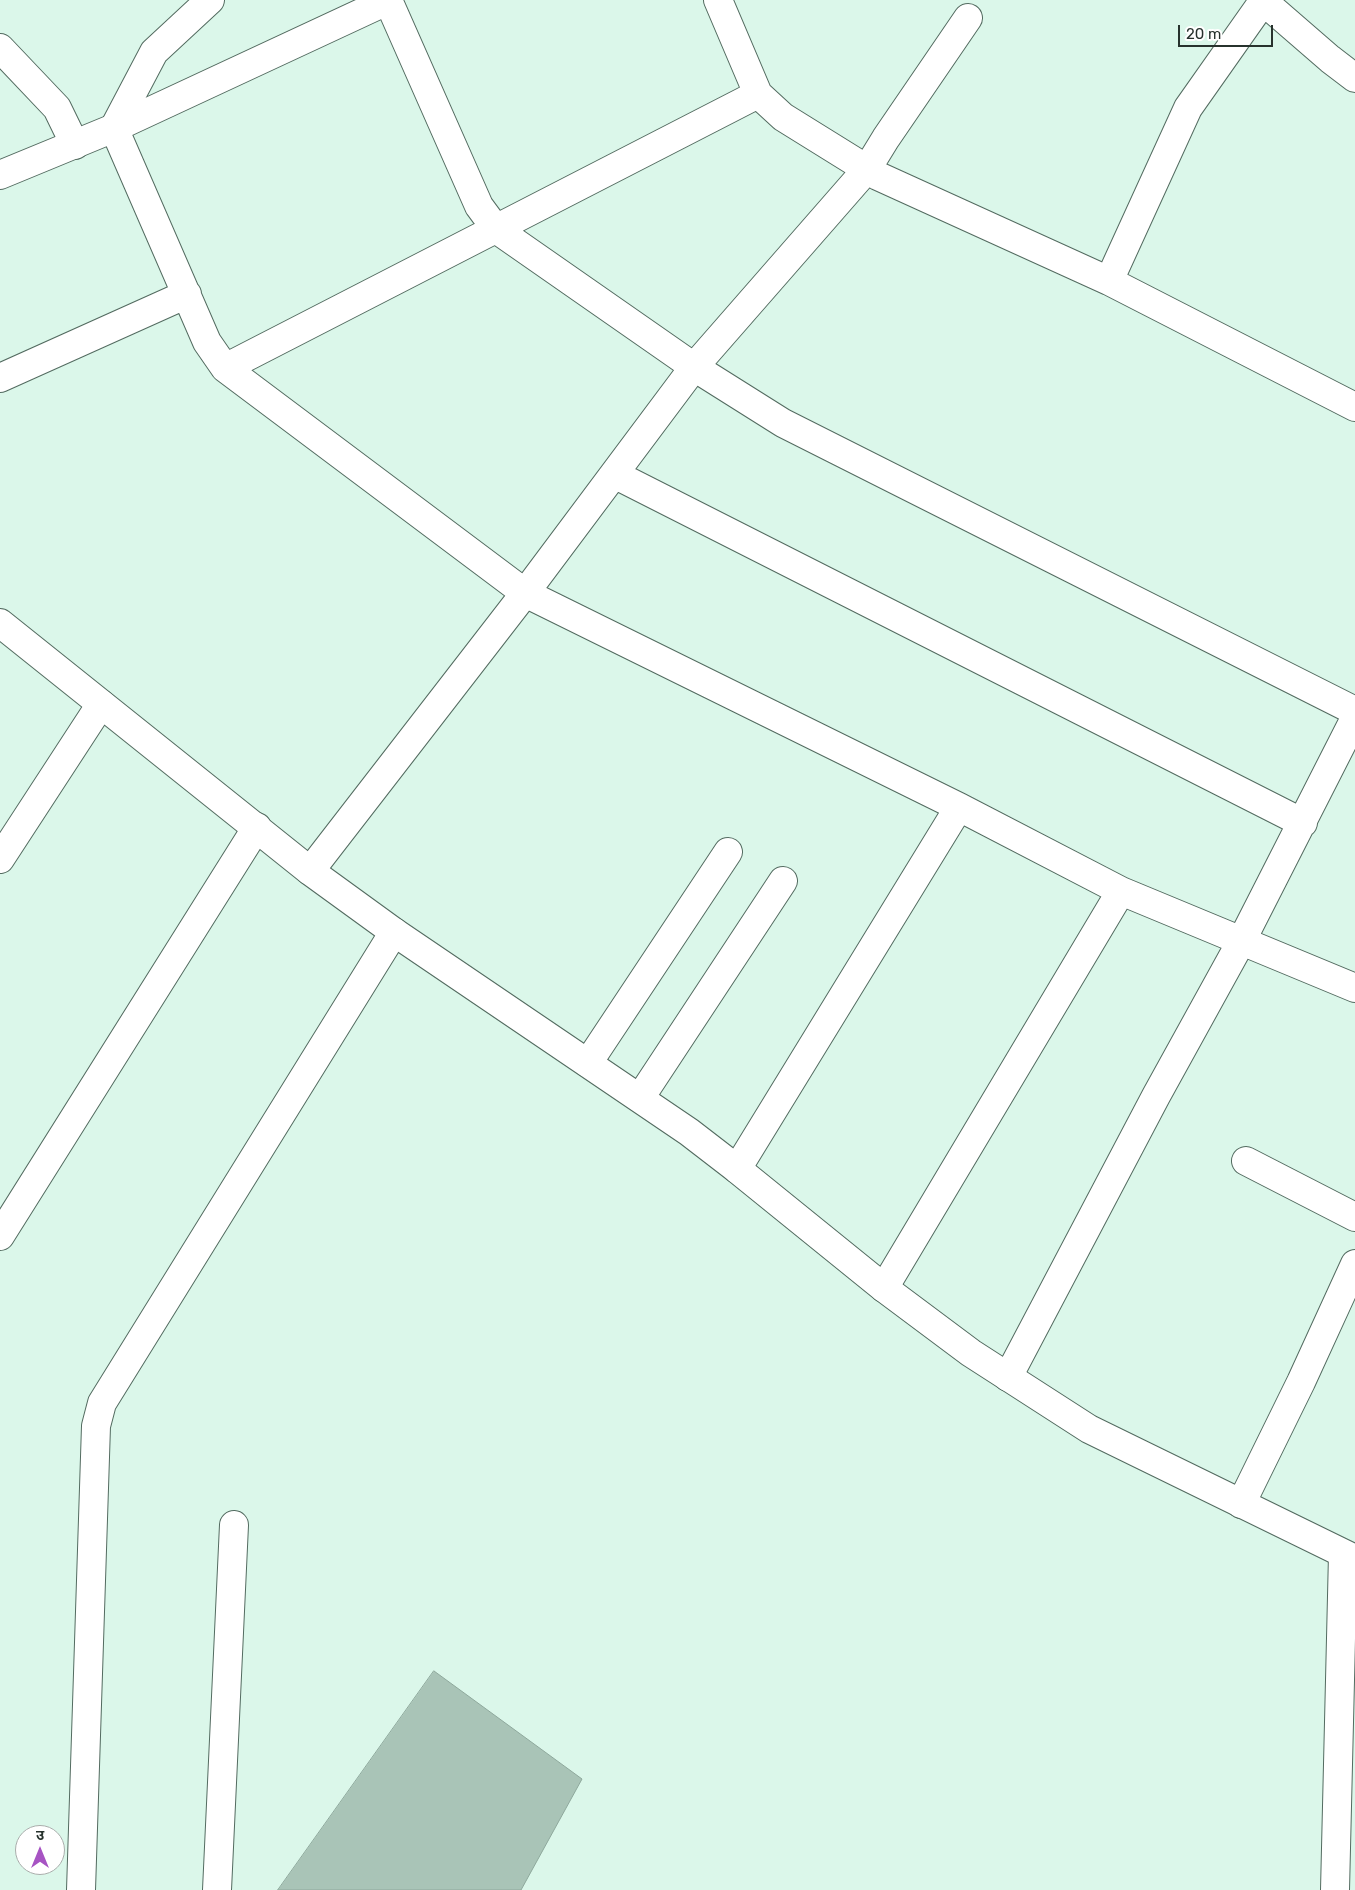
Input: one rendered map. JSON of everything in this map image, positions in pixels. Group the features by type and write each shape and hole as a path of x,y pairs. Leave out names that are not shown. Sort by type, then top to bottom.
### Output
{"street":[{"path":"114,128 154,52 210,0"},
{"path":"0,176 114,128 389,0 479,206 496,229 694,367 783,423 1355,711"},
{"path":"718,0 758,94 783,117 878,176 1109,281 1355,407"},
{"path":"1109,281 1188,108 1264,0 1330,59 1355,78"},
{"path":"310,870 525,593 694,367 867,169 968,18"},
{"path":"0,48 57,108 75,144"},
{"path":"225,368 758,94"},
{"path":"114,128 207,342 225,368 525,593 959,807 1121,890 1355,988"},
{"path":"0,378 187,294"},
{"path":"614,474 1303,823"},
{"path":"0,623 310,870 394,932 640,1098 737,1169 884,1288 970,1353 1089,1429 1349,1557 1336,1890"},
{"path":"0,860 102,704"},
{"path":"1008,1377 1156,1096 1242,940 1355,718"},
{"path":"737,1169 959,807"},
{"path":"0,1236 257,827"},
{"path":"588,1062 728,852"},
{"path":"640,1098 783,880"},
{"path":"884,1288 1121,890"},
{"path":"81,1890 96,1426 102,1403 394,932"},
{"path":"1246,1161 1355,1217"},
{"path":"1241,1504 1301,1382 1355,1264"},
{"path":"218,1890 234,1526"}],"building":[{"path":"434,1671 582,1779 521,1890 278,1890"}]}
